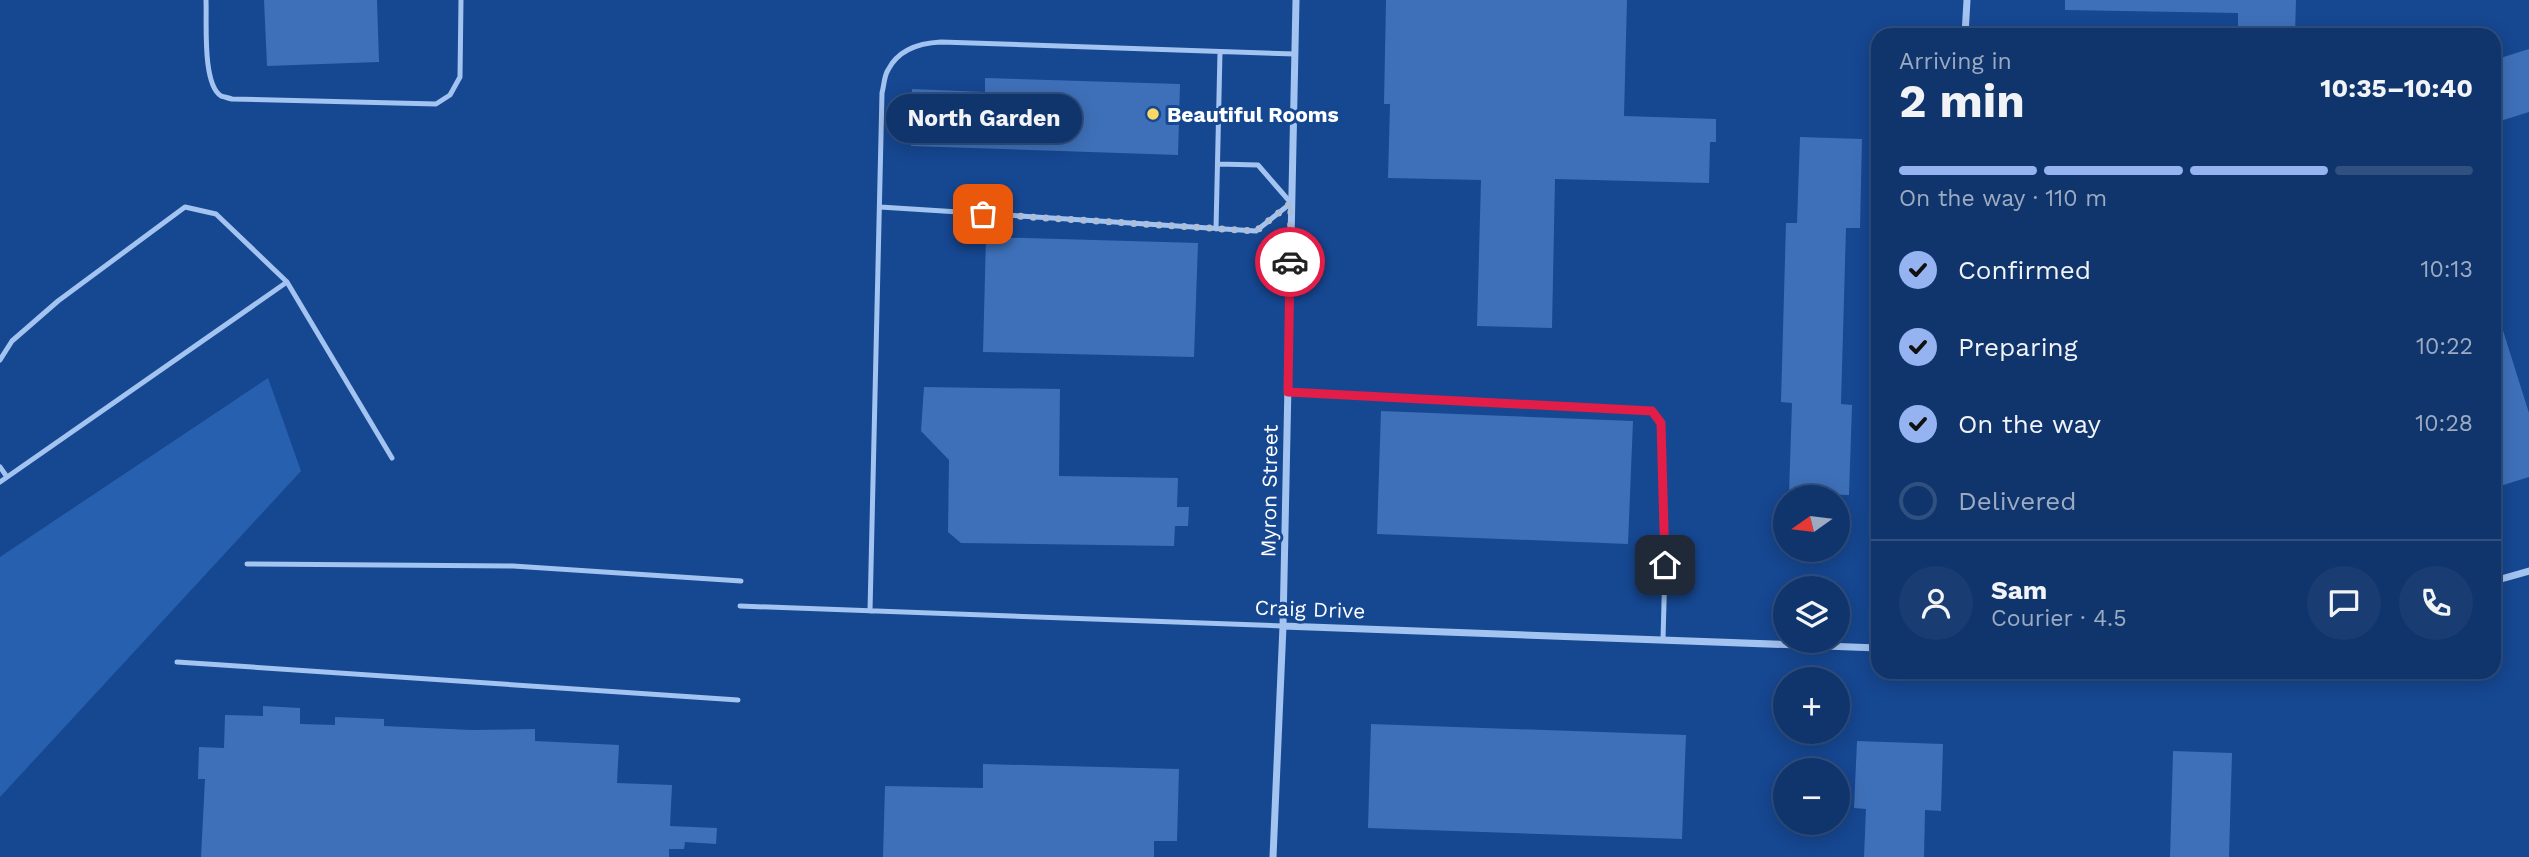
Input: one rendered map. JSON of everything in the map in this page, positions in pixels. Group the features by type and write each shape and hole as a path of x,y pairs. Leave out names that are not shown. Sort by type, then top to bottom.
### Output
{"street":[{"name":"Myron Street","path":"1273,857 1283,626 1296,0"},
{"path":"1965,28 1967,0"},
{"path":"2501,580 2529,571"},
{"name":"Craig Drive","path":"1283,626 1871,648"}],"lane":[{"path":"206,0 208,69 212,84 220,95 232,99 436,104 450,95 460,77 461,0"},
{"path":"870,611 882,93 887,71 902,53 921,43 1295,54"},
{"path":"1216,229 1220,52"},
{"path":"880,207 1256,231 1291,203 1258,165 1218,164"},
{"path":"0,360 12,341 58,301 185,207 216,214 287,282 392,458"},
{"path":"0,482 287,282"},
{"path":"1288,392 1652,411 1661,423 1665,565 1663,640"},
{"path":"0,467 7,477"},
{"path":"247,564 513,566 741,581"},
{"name":"Craig Drive","path":"740,606 1283,626"},
{"path":"177,662 738,700"}],"shaded area":[{"path":"268,378 301,471 0,797 0,557"}],"building":[{"path":"264,0 377,0 379,62 267,66"},
{"path":"1386,0 1627,0 1624,116 1716,119 1716,142 1710,142 1709,183 1555,179 1552,328 1477,326 1481,180 1388,178 1390,104 1384,104"},
{"path":"2065,0 2296,0 2295,28 2238,28 2238,13 2065,10"},
{"path":"2529,49 2529,112 2501,121 2501,58"},
{"path":"985,78 1180,84 1178,155 911,146 912,89 985,92"},
{"path":"1800,137 1862,139 1860,228 1846,228 1841,404 1852,405 1849,485 1789,485 1792,403 1781,402 1786,223 1797,223"},
{"path":"986,237 1198,243 1194,357 983,352"},
{"path":"2501,324 2529,413 2529,477 2501,486"},
{"path":"924,387 1060,389 1059,476 1178,478 1177,507 1189,507 1188,526 1175,526 1174,546 961,543 948,532 949,460 921,431"},
{"path":"1381,411 1633,421 1628,544 1377,534"},
{"path":"263,706 300,708 300,724 335,725 335,717 384,719 384,726 471,730 535,729 535,741 619,745 617,783 672,785 670,826 717,828 716,844 685,842 684,849 669,849 669,857 201,857 205,779 198,779 199,747 224,748 225,715 263,716"},
{"path":"1371,724 1686,735 1682,839 1368,828"},
{"path":"1857,741 1943,744 1941,811 1925,810 1924,857 1864,857 1866,809 1854,808"},
{"path":"2173,751 2232,753 2229,857 2170,857"},
{"path":"983,764 1179,769 1177,841 1154,841 1154,857 883,857 885,786 983,788"}],"way so far":[{"path":"983,214 1256,231 1291,203 1290,262"}],"place":[{"name":"Beautiful Rooms","path":"1153,114"},
{"name":"North Garden","path":"983,214"}],"route":[{"path":"1290,262 1288,392 1652,411 1661,423 1665,565"}]}
